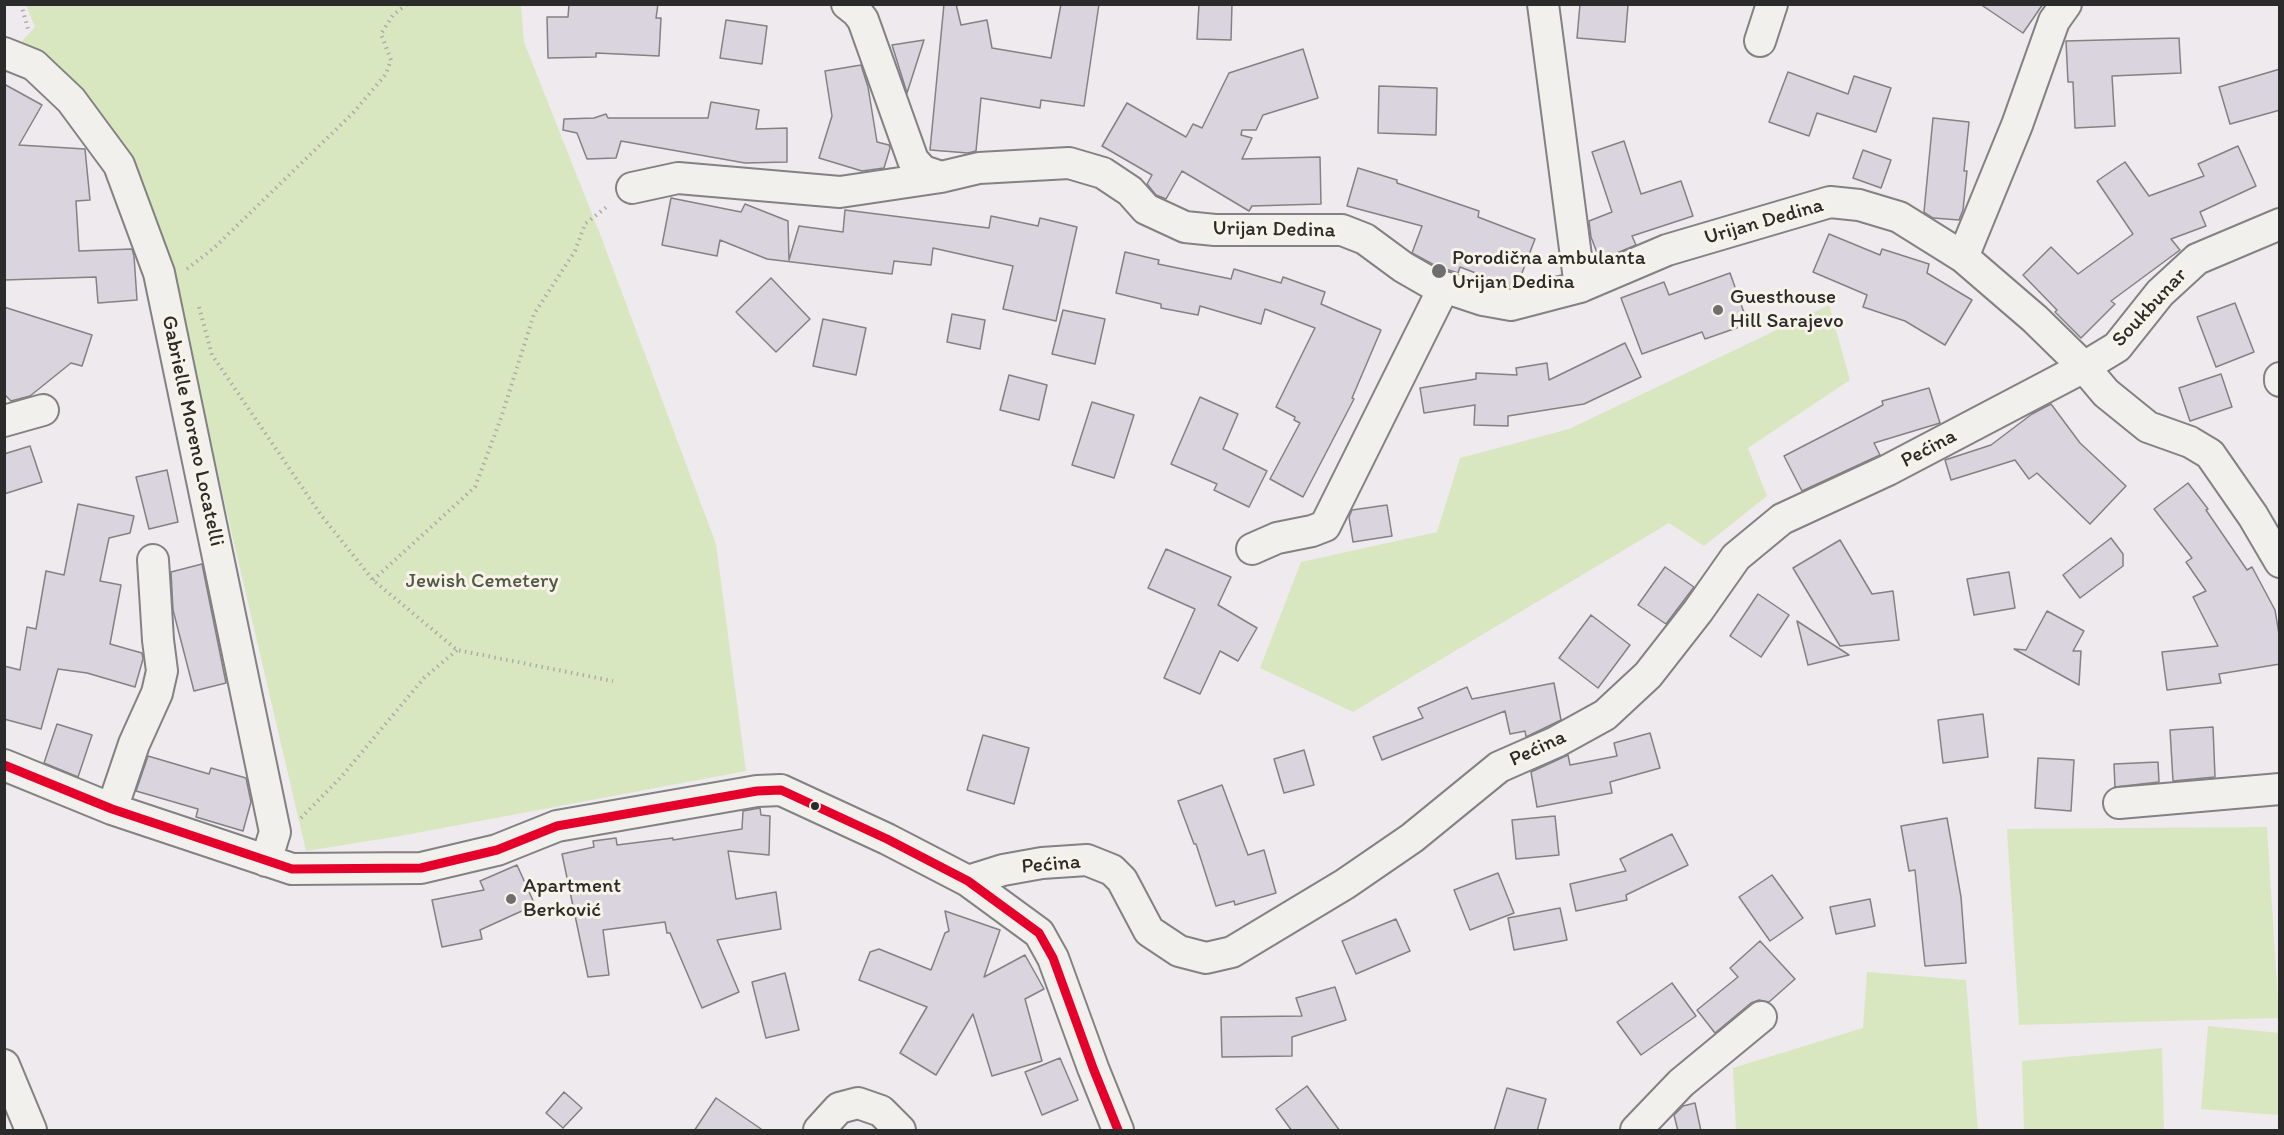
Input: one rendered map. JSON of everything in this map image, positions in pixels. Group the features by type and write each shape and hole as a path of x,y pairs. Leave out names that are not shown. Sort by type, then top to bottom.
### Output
{"street":[{"path":"847,4 863,20 913,160 923,171 941,177"},
{"path":"1543,4 1580,287"},
{"path":"1761,41 1772,4"},
{"path":"1963,257 2017,124 2054,21 2066,4"},
{"name":"Gabrielle Moreno Locatelli","path":"4,53 34,65 71,100 119,165 159,273 271,808 275,832 269,851"},
{"name":"Urijan Dedina","path":"632,188 678,178 840,192 941,177 980,168 1069,163 1103,173 1130,191 1146,209 1185,227 1215,230 1342,230 1365,239 1403,267 1429,282 1483,300 1511,305 1580,287 1667,250 1830,202 1859,205 1899,217 1963,257 2035,319 2084,367"},
{"name":"Soukbunar","path":"2084,367 2117,346 2160,293 2197,259 2280,224"},
{"path":"1252,549 1277,538 1312,531 1325,525 1444,287"},
{"path":"2084,367 2106,393 2148,427 2190,442 2210,454 2253,516 2280,562"},
{"name":"Pećina","path":"968,881 1003,870 1042,863 1087,860 1112,870 1122,880 1149,931 1179,951 1206,958 1232,952 1354,878 1412,838 1499,767 1556,742 1605,716 1648,675 1698,611 1736,557 1782,519 1888,470 2084,367"},
{"path":"4,421 43,410"},
{"path":"112,808 134,744 157,693 162,671 153,560"},
{"path":"4,765 112,808 269,851 292,869 421,868 497,850 556,826 757,790 782,790 887,839 968,881 1039,933 1053,958 1118,1131"},
{"path":"2119,803 2280,789"},
{"path":"1636,1131 1681,1083 1761,1017"},
{"path":"4,1065 31,1131"},
{"path":"819,1131 839,1107 858,1103 880,1111 900,1131"}],"path":[{"path":"162,289 215,247 353,114 386,74 392,60 381,34 393,15 407,4"},
{"path":"373,580 475,487 501,418 534,314 575,251 585,224"},
{"path":"188,269 191,279"},
{"path":"197,301 212,355 321,515 373,580 457,650 613,681"},
{"path":"269,851 342,776 424,678 457,650"}],"green space":[{"name":"Jewish Cemetery","path":"26,5 521,5 524,42 600,234 716,544 746,771 400,836 306,851 207,427 158,231 15,49 35,27"},
{"path":"1829,305 1850,380 1748,448 1767,496 1704,546 1669,523 1353,712 1260,668 1301,562 1437,532 1460,458 1569,429"},
{"path":"2267,827 2279,1018 2019,1025 2007,829"},
{"path":"1867,972 1966,980 1978,1130 1736,1130 1733,1068 1863,1028"},
{"path":"2208,1026 2279,1033 2279,1115 2201,1109"},
{"path":"2162,1048 2164,1130 2024,1130 2022,1061"}],"building":[{"path":"569,4 658,4 656,18 661,18 659,56 596,53 596,57 548,58 547,17 568,17"},
{"path":"944,4 956,4 961,25 987,20 992,48 1051,58 1061,4 1099,4 1084,106 1041,100 1040,108 981,98 976,151 968,153 930,150"},
{"path":"1199,4 1232,4 1231,40 1197,39"},
{"path":"1580,4 1628,5 1625,42 1577,38"},
{"path":"1980,4 2043,4 2023,33"},
{"path":"726,20 767,26 762,64 720,58"},
{"path":"2179,38 2181,73 2112,76 2115,126 2075,128 2073,82 2068,82 2066,41"},
{"path":"924,40 907,93 892,45"},
{"path":"1303,49 1318,98 1263,115 1256,130 1242,130 1241,135 1252,138 1242,159 1320,157 1321,204 1252,206 1249,211 1182,171 1166,199 1156,195 1147,184 1152,175 1102,146 1127,103 1186,137 1193,124 1202,128 1229,73"},
{"path":"861,65 868,87 877,142 889,145 890,148 884,168 862,171 819,158 832,116 825,71"},
{"path":"2280,69 2280,110 2230,124 2219,87"},
{"path":"1788,72 1848,94 1854,76 1891,88 1876,132 1817,113 1809,136 1769,122"},
{"path":"4,84 42,105 19,145 85,149 90,200 76,201 79,251 132,249 137,300 98,303 96,277 4,280"},
{"path":"1379,86 1437,88 1436,135 1378,133"},
{"path":"711,102 759,110 756,129 787,128 787,162 745,163 621,141 616,158 587,159 577,133 563,130 564,119 594,118 606,114 608,118 708,118"},
{"path":"1933,118 1969,122 1964,171 1967,171 1963,210 1959,220 1933,218 1924,212"},
{"path":"1624,141 1641,194 1681,181 1693,216 1632,236 1636,245 1605,258 1599,258 1591,237 1589,221 1612,212 1592,152"},
{"path":"2238,146 2256,186 2200,212 2206,226 2171,239 2180,250 2111,301 2115,304 2081,338 2023,275 2051,247 2078,274 2133,234 2097,181 2125,162 2149,196 2204,176 2198,164"},
{"path":"1863,150 1891,160 1881,188 1853,178"},
{"path":"1358,168 1479,211 1478,217 1535,239 1517,286 1512,287 1460,267 1458,273 1436,266 1412,253 1422,226 1347,206"},
{"path":"671,198 741,212 745,204 788,221 789,260 799,226 843,232 845,210 989,228 991,216 1038,226 1040,218 1077,227 1056,321 1003,309 1013,266 933,248 931,265 894,261 892,274 767,259 720,240 717,256 662,245"},
{"path":"1829,234 1880,255 1882,249 1929,264 1927,273 1972,300 1945,345 1905,321 1863,307 1867,295 1813,272"},
{"path":"1125,252 1159,260 1158,264 1231,279 1234,269 1281,283 1283,277 1325,292 1321,304 1381,330 1352,398 1354,399 1303,497 1270,479 1300,423 1294,420 1295,417 1276,407 1315,328 1265,309 1261,324 1200,306 1198,315 1161,308 1161,304 1116,293"},
{"path":"1730,273 1748,324 1705,339 1702,332 1642,354 1621,298 1664,282 1669,295"},
{"path":"771,278 810,319 776,352 736,312"},
{"path":"2235,303 2254,352 2216,367 2197,317"},
{"path":"4,307 92,335 82,366 71,363 30,396 11,401 4,394"},
{"path":"1063,310 1105,319 1095,364 1052,354"},
{"path":"952,314 985,320 980,349 947,342"},
{"path":"823,319 866,328 856,375 813,366"},
{"path":"1625,343 1641,377 1584,404 1508,416 1508,426 1474,425 1475,405 1424,413 1420,388 1476,379 1476,373 1517,375 1516,368 1547,363 1549,380"},
{"path":"2221,374 2232,407 2190,421 2179,388"},
{"path":"1009,375 1047,385 1039,420 1000,410"},
{"path":"1929,388 1940,423 1874,443 1880,455 1802,491 1784,456 1883,405 1882,401"},
{"path":"1200,397 1238,414 1223,449 1267,471 1249,507 1214,490 1217,484 1171,464"},
{"path":"1092,402 1134,415 1114,478 1072,465"},
{"path":"2051,404 2080,443 2126,486 2090,524 2037,473 2029,479 2015,460 1951,480 1945,460 1991,445 2032,414"},
{"path":"30,446 42,482 4,494 4,454"},
{"path":"167,470 178,522 149,529 136,477"},
{"path":"2188,483 2208,509 2206,510 2247,570 2252,567 2275,610 2280,640 2280,664 2219,674 2221,683 2167,690 2162,652 2218,646 2193,597 2206,591 2186,562 2192,558 2154,509"},
{"path":"78,504 134,516 130,533 109,538 100,581 121,585 110,644 142,653 143,659 135,687 87,673 58,669 41,729 4,719 4,666 20,670 27,627 36,629 46,571 64,575"},
{"path":"1387,505 1392,536 1353,542 1349,517 1352,510"},
{"path":"2111,538 2123,554 2123,566 2080,598 2063,575"},
{"path":"1840,540 1872,594 1893,591 1899,640 1840,646 1793,568"},
{"path":"1166,549 1231,577 1218,605 1257,628 1238,661 1220,651 1200,694 1164,678 1195,609 1148,588"},
{"path":"202,564 226,683 194,691 173,610 171,572"},
{"path":"1665,567 1694,587 1666,624 1638,605"},
{"path":"2009,572 2015,608 1974,615 1967,579"},
{"path":"1758,594 1789,615 1761,657 1730,636"},
{"path":"2047,611 2084,631 2073,651 2081,651 2079,685 2014,649 2026,650"},
{"path":"1591,615 1630,645 1598,688 1559,658"},
{"path":"1797,621 1849,655 1808,665"},
{"path":"1554,683 1561,720 1526,737 1525,731 1510,734 1505,711 1382,760 1373,737 1423,718 1418,708 1467,687 1472,699"},
{"path":"1983,714 1988,757 1943,763 1938,720"},
{"path":"57,724 92,735 78,777 44,763"},
{"path":"2213,727 2215,777 2173,781 2170,730"},
{"path":"1650,733 1660,768 1610,782 1612,793 1537,807 1531,772 1568,755 1570,765 1617,756 1614,743"},
{"path":"983,735 1029,748 1014,804 967,790"},
{"path":"1304,750 1314,785 1284,793 1274,759"},
{"path":"148,756 209,774 211,768 246,778 251,802 243,831 196,817 198,809 136,791"},
{"path":"2038,758 2074,760 2071,811 2035,808"},
{"path":"2158,762 2159,782 2115,787 2114,764"},
{"path":"1222,785 1248,855 1264,850 1276,893 1235,905 1234,901 1216,906 1196,844 1194,844 1178,801"},
{"path":"760,808 761,815 770,816 769,855 728,851 736,899 776,892 781,929 717,940 739,992 702,1008 670,933 667,933 665,922 603,930 609,975 588,977 562,854 594,847 593,841 616,838 617,845 673,838 673,840 742,829 743,811"},
{"path":"1555,816 1559,855 1516,859 1512,820"},
{"path":"1947,818 1961,897 1966,963 1925,966 1915,870 1909,871 1901,826"},
{"path":"1672,834 1688,865 1626,895 1627,900 1576,911 1570,884 1626,871 1620,859"},
{"path":"517,865 535,905 480,930 482,939 442,947 432,900 484,890 480,881"},
{"path":"1498,873 1514,913 1470,930 1454,890"},
{"path":"1772,875 1803,918 1770,941 1739,897"},
{"path":"1870,899 1875,926 1836,934 1830,907"},
{"path":"1560,908 1567,940 1514,950 1508,918"},
{"path":"945,911 1000,930 984,977 1025,955 1044,989 1025,999 1042,1061 992,1076 973,1014 936,1075 900,1053 927,1007 859,980 870,952 879,949 931,970 945,933 949,931"},
{"path":"1396,919 1410,951 1356,974 1342,941"},
{"path":"1760,941 1795,979 1769,1002 1759,1000 1751,1003 1715,1033 1697,1010 1738,977 1730,968"},
{"path":"785,973 799,1030 766,1038 752,982"},
{"path":"1672,983 1696,1016 1641,1055 1617,1022"},
{"path":"1335,987 1346,1020 1292,1037 1292,1056 1222,1057 1221,1017 1302,1016 1296,998"},
{"path":"1060,1058 1078,1100 1042,1115 1025,1072"},
{"path":"1307,1086 1340,1131 1292,1131 1276,1109"},
{"path":"1507,1088 1546,1099 1537,1131 1494,1131"},
{"path":"564,1092 582,1108 563,1128 546,1113"},
{"path":"716,1098 764,1131 694,1131"},
{"path":"1695,1103 1701,1131 1678,1131 1674,1115 1683,1106"}],"transit line":[{"path":"4,765 112,809 292,869 421,868 497,850 557,826 757,791 781,790 887,839 968,881 1039,933 1053,958 1118,1130"}],"place":[{"name":"Porodična ambulanta Urijan Dedina","path":"1439,271"},
{"name":"Guesthouse Hill Sarajevo","path":"1718,310"},
{"name":"Apartment Berković","path":"511,899"}]}
